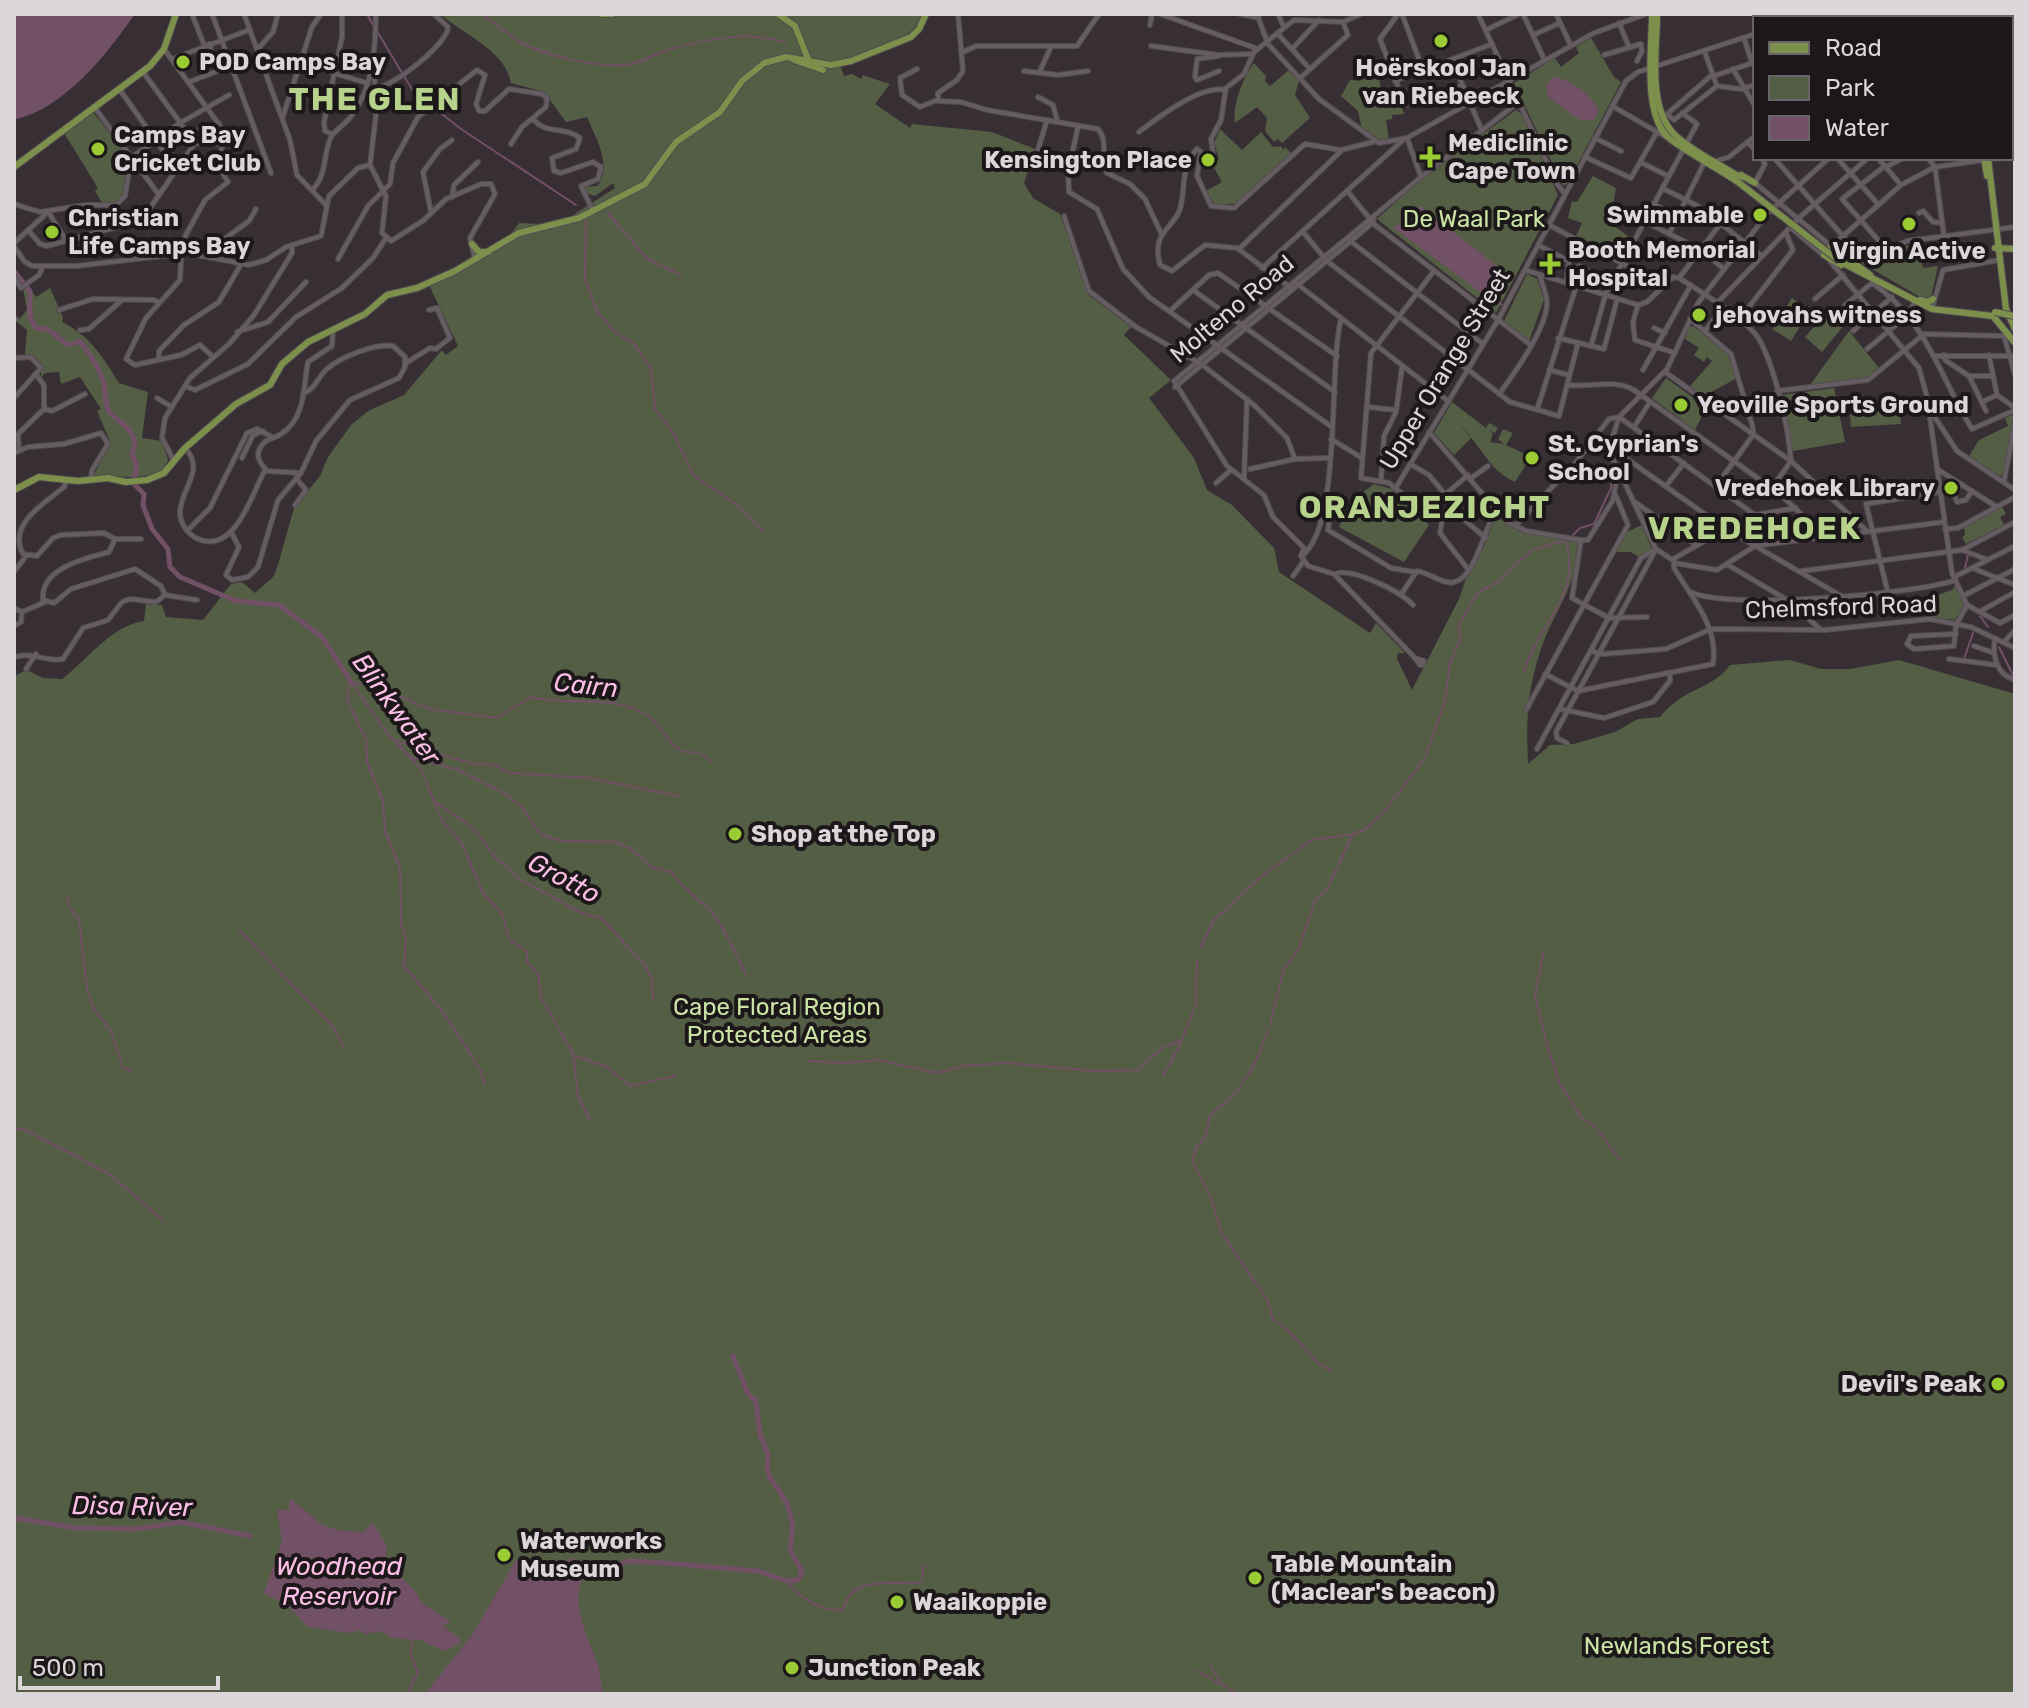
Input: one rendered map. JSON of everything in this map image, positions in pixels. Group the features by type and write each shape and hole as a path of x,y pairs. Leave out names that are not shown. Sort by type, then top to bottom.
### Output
{"main road":[{"path":"14,167 143,72 164,49 176,14"},
{"path":"601,14 613,14"},
{"path":"778,14 795,26 807,58"},
{"path":"752,71 781,60 818,65 851,61 911,37 926,14"},
{"path":"1654,14 1654,114 1669,138 1740,180"},
{"path":"14,490 39,477 147,480 164,473 185,448 236,404 270,385 282,364 301,347 365,314 387,295 428,284 519,233 572,220 648,181 676,142 720,112 752,71 776,58 807,58 818,65"},
{"path":"1654,68 1661,115 1685,145"},
{"path":"1986,160 2009,332 2015,343"},
{"path":"1710,162 1755,183"},
{"path":"1710,162 1748,192"},
{"path":"1726,168 1840,259 1872,279"},
{"path":"472,244 479,252 488,252"},
{"path":"1834,244 1872,279"},
{"path":"1996,248 2015,249"},
{"path":"1824,255 1947,310 2015,316"},
{"path":"1932,305 1988,314 2009,332"}],"street":[{"path":"189,82 221,70 192,14"},
{"path":"212,14 271,173"},
{"path":"244,14 282,118 297,175 326,205"},
{"path":"257,50 271,36 278,14"},
{"path":"282,118 319,14"},
{"path":"376,14 370,165 386,199 382,230 386,238"},
{"path":"300,63 375,86 404,76 448,34 446,24 434,14"},
{"path":"937,100 938,93 962,73 963,52 958,14"},
{"path":"963,52 976,46 1050,48 1079,45 1099,14"},
{"path":"1150,25 1152,14"},
{"path":"1160,14 1177,17 1258,49"},
{"path":"1240,14 1258,16 1267,42 1319,99 1373,142"},
{"path":"1278,14 1284,27"},
{"path":"1199,165 1214,161 1211,139 1221,120 1225,90 1243,75 1258,49 1296,20 1343,22 1361,14"},
{"path":"1423,70 1400,14 1380,39 1407,106 1461,86"},
{"path":"1478,14 1557,184 1565,194"},
{"path":"1486,30 1521,14 1545,61"},
{"path":"1556,14 1571,46"},
{"path":"1262,268 1348,192 1395,144 1571,46 1646,14"},
{"path":"329,145 324,122 343,15"},
{"path":"1292,49 1319,20"},
{"path":"1300,78 1348,35 1343,22"},
{"path":"1533,35 1560,23"},
{"path":"1619,23 1629,48"},
{"path":"172,59 249,30"},
{"path":"1277,33 1310,69"},
{"name":"Upper Orange Street","path":"1395,489 1498,320 1629,77 1753,35"},
{"path":"1744,38 1753,60"},
{"path":"1395,81 1492,44"},
{"path":"1604,55 1642,45 1637,61"},
{"path":"1151,46 1219,55 1253,54"},
{"path":"1040,71 1050,48"},
{"path":"164,49 226,134 217,164 227,175 227,184 203,203 179,254 180,280 146,318 126,359 133,365 181,355 200,345 212,356"},
{"path":"1705,53 1717,86"},
{"path":"1219,55 1197,60 1196,79 1219,71"},
{"path":"1452,60 1482,131"},
{"path":"1753,62 1713,75 1666,113 1674,120 1717,86 1744,89 1753,86"},
{"path":"313,189 320,181 332,134 353,114 374,65"},
{"path":"338,259 356,232 359,218 389,185 393,163 418,117 480,69 485,76 476,104 478,111 485,111 512,89 547,98 546,107 532,118 511,144"},
{"path":"917,69 901,76 901,93 920,107 937,100 958,101 1102,132 1107,173 1130,184 1145,199 1161,233 1159,261 1168,271 1205,245 1239,249 1262,268 1342,320 1448,401"},
{"path":"1733,69 1753,103"},
{"path":"1024,71 1058,75 1088,71"},
{"path":"143,72 195,143"},
{"path":"1139,132 1176,106 1214,89 1225,90"},
{"path":"120,90 177,169"},
{"path":"14,204 35,212 48,212 120,203 125,196 131,158 206,106 229,95"},
{"path":"1038,97 1053,105 1057,120"},
{"name":"Molteno Road","path":"1231,470 1175,387 1179,379 1421,177 1519,102"},
{"path":"277,104 287,103"},
{"path":"1612,106 1669,138"},
{"path":"95,108 159,195"},
{"path":"1591,346 1611,283 1697,122 1682,113"},
{"path":"532,118 543,129 572,132 580,138 578,147 552,158 554,171 561,173 593,162 601,167 598,179 581,186 593,211"},
{"path":"1034,163 1047,120"},
{"path":"199,130 208,136 219,123"},
{"path":"1078,127 1068,177 1070,194 1095,207 1123,269 1149,297 1221,345 1332,427"},
{"path":"325,131 332,134"},
{"path":"1585,157 1629,178 1636,174 1657,132"},
{"path":"1595,138 1621,151"},
{"path":"1669,234 1710,162 1729,157 1753,138"},
{"path":"1405,139 1421,177"},
{"path":"432,213 423,172 452,140"},
{"path":"1161,233 1179,212 1184,177 1197,149 1201,153 1197,178 1211,206 1234,208 1305,144 1341,150 1373,142 1395,144"},
{"path":"1747,142 1753,148"},
{"path":"195,143 224,144"},
{"path":"29,231 44,246 128,224 150,208 195,143"},
{"path":"1239,249 1341,150"},
{"path":"1726,168 1729,157"},
{"path":"1763,160 1765,164 1755,183 1834,244 1901,185 1935,167 1980,160"},
{"path":"1776,160 1864,260 1903,241 2015,227"},
{"path":"1827,160 1778,202 1705,294 1665,372 1618,419 1610,455 1656,549 1674,561 1708,571 1728,565 1755,546 1944,522"},
{"path":"1839,160 1879,204"},
{"path":"1717,303 1798,219 1866,160"},
{"path":"1880,160 1901,185"},
{"path":"1887,250 1842,199 1860,183 1899,160"},
{"path":"1930,160 1935,167 1944,236"},
{"path":"452,197 454,185 478,162"},
{"path":"1642,163 1668,176"},
{"path":"48,212 14,244 26,263 76,266 179,254 240,265 261,262 292,245 323,234 329,196 350,174 361,166 370,165"},
{"path":"386,238 397,240 452,197 483,183 494,188 494,197 469,244 477,259"},
{"path":"1662,188 1687,199 1762,256"},
{"path":"1348,192 1372,220 1531,345"},
{"path":"1748,192 1824,255 1919,368 1955,578 1967,605 2001,623 2015,615"},
{"path":"1653,204 1678,216"},
{"path":"201,256 249,221 256,209"},
{"path":"1919,213 1923,211 1935,223 1943,223"},
{"path":"48,212 67,242"},
{"path":"1064,216 1089,291 1136,327 1201,361 1287,438 1295,459"},
{"path":"1644,221 1701,250 1724,269"},
{"path":"1679,278 1721,223"},
{"path":"1549,225 1579,241"},
{"path":"474,231 472,244 477,259"},
{"path":"1303,232 1325,259 1511,403 1559,416 1578,343"},
{"path":"1738,321 1793,250 1786,233"},
{"path":"185,386 195,390 248,364 296,317 339,291 373,258 386,238"},
{"path":"1349,240 1483,344"},
{"path":"1587,244 1663,286"},
{"path":"174,461 162,435 172,407 185,386 212,356 226,347 266,298 292,253 292,245"},
{"path":"1538,245 1569,261 1566,283"},
{"path":"1932,305 1938,277 1945,268 1998,261"},
{"path":"159,360 159,351 183,326 219,302 240,265"},
{"path":"14,276 21,288 39,275 43,266"},
{"path":"1579,266 1611,283"},
{"path":"1525,270 1638,305 1647,302 1673,277 1679,278 1717,303 1758,338 1777,391 1791,461 1772,488"},
{"path":"1434,271 1370,354 1362,480 1381,481 1425,512 1463,519 1486,538"},
{"path":"1170,311 1211,274 1218,273 1337,356"},
{"path":"1815,299 1843,275"},
{"path":"1499,394 1531,345 1546,311 1540,276"},
{"path":"1845,305 1872,279 1892,297 1924,334 1972,429 2015,409 1997,395 1989,355"},
{"path":"237,332 268,322 306,282"},
{"path":"1643,370 1691,285"},
{"path":"1537,410 1576,287"},
{"path":"1193,290 1335,392"},
{"path":"1853,331 1892,297"},
{"path":"59,310 93,299 154,300 159,303"},
{"path":"80,330 86,332 123,299"},
{"path":"1867,349 1908,315 1917,299"},
{"path":"1558,338 1605,348 1617,300"},
{"path":"1638,305 1633,322 1635,339 1675,353"},
{"path":"231,532 239,547 226,573 236,580 252,575 259,566 277,502 301,473 313,446 348,401 397,379 406,363 450,339 437,308 429,310"},
{"path":"1705,331 1722,308"},
{"path":"1690,319 1731,354 1747,399 1753,435 1716,486"},
{"path":"1301,556 1309,549 1323,512 1342,320"},
{"path":"1654,328 1665,333"},
{"path":"185,448 192,456 194,470 180,511 187,531 206,540 231,532 243,517 265,469 259,452 272,437 288,428 306,392 308,362 332,346 333,329"},
{"path":"1777,391 1865,381 1924,334 2009,332 2015,375"},
{"path":"306,392 314,388 331,366 379,346 400,349 406,363"},
{"path":"14,358 25,355 36,359 41,366 37,376 14,398"},
{"path":"1944,355 1944,359 1969,376 1986,411"},
{"path":"1936,356 2013,357"},
{"path":"1381,481 1384,436 1397,410 1402,367"},
{"path":"1549,370 1569,375"},
{"path":"1665,372 1791,461 1870,531"},
{"path":"37,376 44,385 44,409 17,435 17,452 64,444 101,433 108,444 92,470 91,480"},
{"path":"1969,376 1993,376"},
{"path":"1567,385 1585,388 1620,384 1772,488 1825,537"},
{"path":"44,409 52,411 85,394"},
{"path":"1982,402 1997,395"},
{"path":"157,398 172,407"},
{"path":"1241,476 1248,449 1247,399"},
{"path":"1634,427 1650,402"},
{"path":"1367,407 1397,410"},
{"path":"1928,409 1957,451 2013,487"},
{"path":"1515,527 1576,462 1609,420 1618,419 1634,427 1755,515"},
{"path":"2004,481 2015,423"},
{"path":"187,531 210,508 221,479 247,433 255,429 272,437"},
{"path":"242,458 252,435 263,431"},
{"path":"1429,432 1470,477 1496,512 1515,527 1588,540 1597,530 1615,493 1618,471"},
{"path":"1331,439 1362,458"},
{"path":"1610,447 1726,529 1843,597"},
{"path":"1610,455 1616,451"},
{"path":"1250,469 1295,459 1330,458"},
{"path":"1666,486 1684,463"},
{"path":"1410,464 1429,475 1444,493"},
{"path":"2008,464 2015,465"},
{"path":"1425,512 1444,493 1488,466"},
{"path":"265,469 301,473"},
{"path":"1937,469 1997,507"},
{"path":"1216,483 1231,470 1264,496 1273,517 1304,549 1301,556 1303,562"},
{"path":"295,505 306,490 296,478"},
{"path":"26,556 19,543 22,525 64,487 67,480"},
{"path":"1818,486 1823,481"},
{"path":"1961,484 1954,494 1957,502 1966,500 1972,491"},
{"path":"1892,609 1870,531 1866,504 1940,492"},
{"path":"1526,710 1628,525 1615,493"},
{"path":"1945,529 1958,528 2015,497"},
{"path":"1634,501 1696,545"},
{"path":"1674,561 1696,545 1755,515 1796,508"},
{"path":"1639,514 1645,509"},
{"path":"1323,512 1330,516 1328,530 1335,538 1359,546 1391,568 1422,571 1452,583 1467,568 1486,538 1491,518 1496,512"},
{"path":"1443,515 1440,533 1467,568"},
{"path":"1799,571 1962,550 2015,522"},
{"path":"15,524 22,525"},
{"path":"26,556 37,556 61,535 104,533 115,539 141,539"},
{"path":"1301,545 1313,537"},
{"path":"45,602 43,591 66,566 87,555 109,552 115,539"},
{"path":"1581,540 1572,598 1609,618 1647,617"},
{"path":"1687,589 1704,598 1843,597 1955,578 2015,546"},
{"path":"1537,749 1644,555 1656,549"},
{"path":"1567,743 1555,733 1656,549"},
{"path":"1962,550 1988,560"},
{"path":"1644,555 1651,559"},
{"path":"14,572 26,556"},
{"path":"1545,674 1578,691 1712,665 1716,640 1674,561"},
{"path":"1303,562 1334,574 1415,658"},
{"path":"1293,576 1303,562"},
{"path":"1728,565 1783,598 1820,630"},
{"path":"1972,568 2015,585"},
{"path":"22,612 45,602 57,602 71,589 135,569 161,586 165,595"},
{"path":"1963,596 2015,569"},
{"path":"1808,576 1812,570"},
{"path":"1334,574 1344,571 1402,593 1413,605"},
{"path":"1402,593 1415,572"},
{"path":"1833,590 1834,597"},
{"path":"1979,612 2015,592"},
{"path":"165,595 197,600"},
{"path":"14,657 36,654 51,660 63,659 83,628 108,620 122,602 130,599 159,602 165,595"},
{"path":"1956,634 1911,636 1907,644 1912,649 1952,647 1957,643 1957,622 1967,605"},
{"path":"14,608 22,612"},
{"path":"14,626 21,622 22,612"},
{"name":"Chelmsford Road","path":"1711,629 1820,630 1918,619 1957,622 2015,648"},
{"path":"1591,651 1666,649 1711,629"},
{"path":"2004,642 2015,630"},
{"path":"1995,638 1997,665 2003,675 2013,679"},
{"path":"1974,646 1994,653"},
{"path":"26,669 36,654"},
{"path":"1949,659 1997,665"},
{"path":"1560,709 1566,713 1604,718 1650,703 1670,681 1670,675"}],"green space":[{"name":"Cape Floral Region Protected Areas","path":"440,14 923,14 917,25 899,40 839,62 844,76 852,74 862,79 862,75 890,84 875,104 910,128 912,124 992,132 1035,149 1024,183 1033,198 1060,214 1089,295 1131,327 1124,335 1171,380 1149,398 1194,458 1207,490 1232,505 1274,548 1279,572 1370,633 1376,623 1405,653 1398,653 1397,659 1412,690 1459,599 1469,569 1484,547 1495,517 1522,531 1578,541 1575,570 1545,638 1532,680 1527,721 1528,764 1550,745 1574,744 1615,732 1638,719 1660,717 1679,699 1715,680 1730,665 1790,660 1821,669 1850,669 1899,660 2015,694 2015,1694 14,1694 14,676 27,670 43,678 62,679 110,636 144,621 146,604 162,605 166,617 203,620 231,584 242,582 255,593 273,577 294,508 320,476 328,457 351,425 368,411 404,395 442,350 446,355 458,346 430,287 505,242 519,223 539,224 550,230 615,188 613,183 595,196 586,193 584,187 598,186 603,169 601,151 587,117 566,122 544,92 511,83 501,61 492,52"},
{"path":"1591,38 1614,77 1621,82 1567,184 1563,186 1514,83 1555,58 1561,67 1579,53 1576,47"},
{"path":"1254,63 1266,76 1265,81 1270,86 1289,70 1299,81 1295,95 1310,118 1282,143 1278,139 1274,142 1265,131 1267,118 1257,107 1235,123 1239,92"},
{"path":"1362,67 1378,68 1382,101 1398,97 1404,114 1392,115 1392,119 1386,120 1389,140 1380,142 1362,130 1358,111 1341,96 1350,80 1361,81 1356,78"},
{"name":"De Waal Park","path":"1516,110 1522,114 1558,195 1496,313 1377,219 1420,180"},
{"name":"Camps Bay Cricket Club","path":"93,112 127,155 118,167 130,156 125,196 118,205 103,205 95,191 98,188 64,133"},
{"path":"1220,129 1242,150 1261,132 1273,147 1281,146 1283,150 1285,147 1291,153 1239,204 1214,204 1206,191 1222,182 1213,166 1219,159 1214,143"},
{"path":"1593,176 1616,188 1610,223 1632,239 1621,260 1576,236 1582,223 1568,218 1572,201 1577,202"},
{"path":"1909,245 1911,260 1921,259 1923,268 1938,266 1931,298 1925,300 1843,252 1849,247 1863,262"},
{"path":"1527,274 1537,279 1544,300 1529,341 1504,321"},
{"path":"27,285 36,297 50,288 63,317 62,322 88,341 119,383 148,392 142,438 162,441 168,460 164,470 137,477 94,475 110,441 97,411 101,409 80,377 61,384 59,372 45,373 41,378 41,363 25,354 27,330 17,322 27,310 23,288"},
{"path":"1792,298 1810,310 1791,341 1772,329"},
{"path":"1829,310 1845,324 1822,352 1805,337"},
{"path":"1693,326 1728,354 1737,378 1704,396 1690,386 1712,361 1707,357 1704,362 1694,355 1699,348 1685,339 1689,327"},
{"path":"1849,331 1879,368 1868,378 1810,385"},
{"name":"Yeoville Sports Ground","path":"1666,378 1706,407 1695,430 1652,398"},
{"path":"1834,388 1845,442 1793,451 1781,395"},
{"path":"1898,398 1901,424 1851,427 1850,415 1854,410 1870,402"},
{"path":"1452,402 1486,428 1489,423 1498,428 1495,433 1489,430 1493,434 1490,442 1504,444 1498,439 1503,429 1513,433 1506,445 1531,457 1515,482 1498,471 1467,432 1459,424 1471,438 1454,455 1434,433"},
{"path":"2014,414 2003,475 2000,476 1969,456 1979,440 2008,426 2005,418"},
{"path":"1374,484 1392,489 1429,525 1404,562 1339,527 1350,502"},
{"path":"2002,507 2006,514 2000,517 2004,525 1966,544 1962,537 1965,535 1964,526"},
{"path":"1642,525 1652,549 1639,557 1631,552 1615,552 1627,532"},
{"path":"1956,584 1964,605 1955,620 1930,617 1926,599 1952,590"}],"water":[{"path":"14,14 135,14 83,78 51,104 14,120"},
{"path":"1555,77 1574,85 1592,100 1598,111 1594,120 1581,121 1548,97 1546,84"},
{"path":"1420,206 1505,272 1491,300 1394,228"},
{"name":"Woodhead Reservoir","path":"290,1499 327,1527 363,1532 373,1523 387,1546 386,1555 391,1567 415,1591 422,1603 451,1622 443,1626 461,1639 459,1644 445,1651 420,1640 392,1638 381,1631 365,1634 360,1630 350,1633 308,1627 290,1608 264,1593 282,1541 277,1510 289,1510"},
{"path":"575,1558 576,1567 593,1571 585,1574 580,1584 579,1607 603,1694 425,1694 473,1634 516,1560 546,1566"}],"waterway":[{"path":"367,14 373,25"},
{"path":"481,14 533,48 572,60 600,64 630,64 679,47 726,38 758,37 786,43"},
{"path":"378,33 413,91 461,129 576,205"},
{"path":"1445,98 1458,90"},
{"path":"1434,100 1444,98"},
{"path":"608,213 647,259 681,275"},
{"path":"586,221 585,279 596,310 614,331 634,344 651,369 655,409 674,434 693,475 740,507 764,531"},
{"name":"Blinkwater","path":"14,271 30,291 30,317 36,328 47,329 68,345 80,341 94,361 104,384 109,411 132,435 132,453 137,468 134,478"},
{"path":"1492,297 1502,305"},
{"path":"1573,535 1580,528 1594,524 1611,488 1611,464"},
{"name":"Blinkwater","path":"134,484 144,494 143,505 152,529 168,549 170,567 180,577 236,601 279,605 322,637 351,682"},
{"path":"1201,948 1212,922 1263,875 1312,840 1366,829 1384,812 1425,758 1445,701 1450,663 1460,640 1459,625 1477,593 1496,583 1532,550 1567,540"},
{"path":"1524,672 1567,586 1567,541"},
{"path":"1965,568 1968,555"},
{"path":"1980,616 1988,627"},
{"path":"1964,659 1973,633"},
{"path":"1999,647 2014,677"},
{"name":"Blinkwater","path":"351,682 387,733 421,769 442,821 461,842 483,893 503,915 509,940 527,953 527,962 538,974 541,997 573,1054 578,1096 590,1121"},
{"name":"Cairn","path":"352,682 380,688 429,709 496,718 531,697 618,704 647,715 680,750 698,752 711,761"},
{"path":"350,683 347,699 366,740 367,762 383,801 385,831 400,868 401,923 406,940 404,966 443,1012 481,1071 485,1085"},
{"path":"397,741 470,763 495,765 509,773 589,778 679,796"},
{"path":"411,757 458,770 504,793 521,806 540,834 561,841 614,842 630,848 651,867 671,872 717,919 746,975"},
{"name":"Grotto","path":"437,803 474,829 495,857 521,880 582,913 601,918 645,965 652,980 653,1000"},
{"path":"1270,1025 1284,969 1298,950 1315,901 1327,889 1352,836"},
{"path":"69,895 68,905 79,919 87,989 94,1009 111,1031 123,1067 132,1072"},
{"path":"239,930 333,1027 344,1048"},
{"path":"1544,950 1535,995 1547,1045 1560,1084 1581,1117 1595,1127"},
{"path":"809,1061 845,1063 878,1060 937,1073 963,1066 1007,1063 1093,1071 1138,1070 1163,1047 1182,1040 1196,1003 1197,960"},
{"path":"1268,1030 1254,1066 1237,1091 1210,1116 1205,1138 1197,1146 1192,1161 1210,1195 1222,1234 1267,1299 1273,1320 1287,1329 1319,1364 1332,1371"},
{"path":"1163,1076 1181,1042"},
{"path":"575,1056 607,1067 630,1086 675,1076"},
{"path":"14,1128 28,1131 109,1174 163,1220"},
{"path":"1598,1130 1620,1160"},
{"path":"588,1572 600,1572 629,1561 758,1571 787,1581 798,1580 802,1571 790,1550 793,1526 787,1503 770,1478 756,1401 748,1394 733,1356"},
{"name":"Disa River","path":"14,1518 75,1528 137,1529 181,1522 250,1536"},
{"path":"787,1581 797,1593 812,1603 837,1610 844,1609 848,1598 864,1586 918,1583 922,1580 923,1565"},
{"path":"408,1693 418,1673 410,1651 413,1639"},
{"path":"1211,1666 1220,1682"},
{"path":"1197,1671 1238,1694"}],"place":[{"name":"Hoërskool Jan van Riebeeck","path":"1441,41"},
{"name":"POD Camps Bay","path":"183,62"},
{"name":"Camps Bay Cricket Club","path":"98,149"},
{"name":"Mediclinic Cape Town","path":"1430,157"},
{"name":"Kensington Place","path":"1208,160"},
{"name":"Swimmable","path":"1760,215"},
{"name":"Virgin Active","path":"1909,224"},
{"name":"Christian Life Camps Bay","path":"52,232"},
{"name":"Booth Memorial Hospital","path":"1550,264"},
{"name":"jehovahs witness","path":"1699,315"},
{"name":"Yeoville Sports Ground","path":"1681,405"},
{"name":"St. Cyprian's School","path":"1532,458"},
{"name":"Vredehoek Library","path":"1951,488"},
{"name":"Shop at the Top","path":"735,834"},
{"name":"Devil's Peak","path":"1998,1384"},
{"name":"Waterworks Museum","path":"504,1555"},
{"name":"Table Mountain (Maclear's beacon)","path":"1255,1578"},
{"name":"Waaikoppie","path":"897,1602"},
{"name":"Junction Peak","path":"792,1668"}],"district":[{"name":"THE GLEN","path":"375,99"},
{"name":"ORANJEZICHT","path":"1425,507"},
{"name":"VREDEHOEK","path":"1755,528"}],"park label":[{"name":"Newlands Forest","path":"1677,1646"}]}
